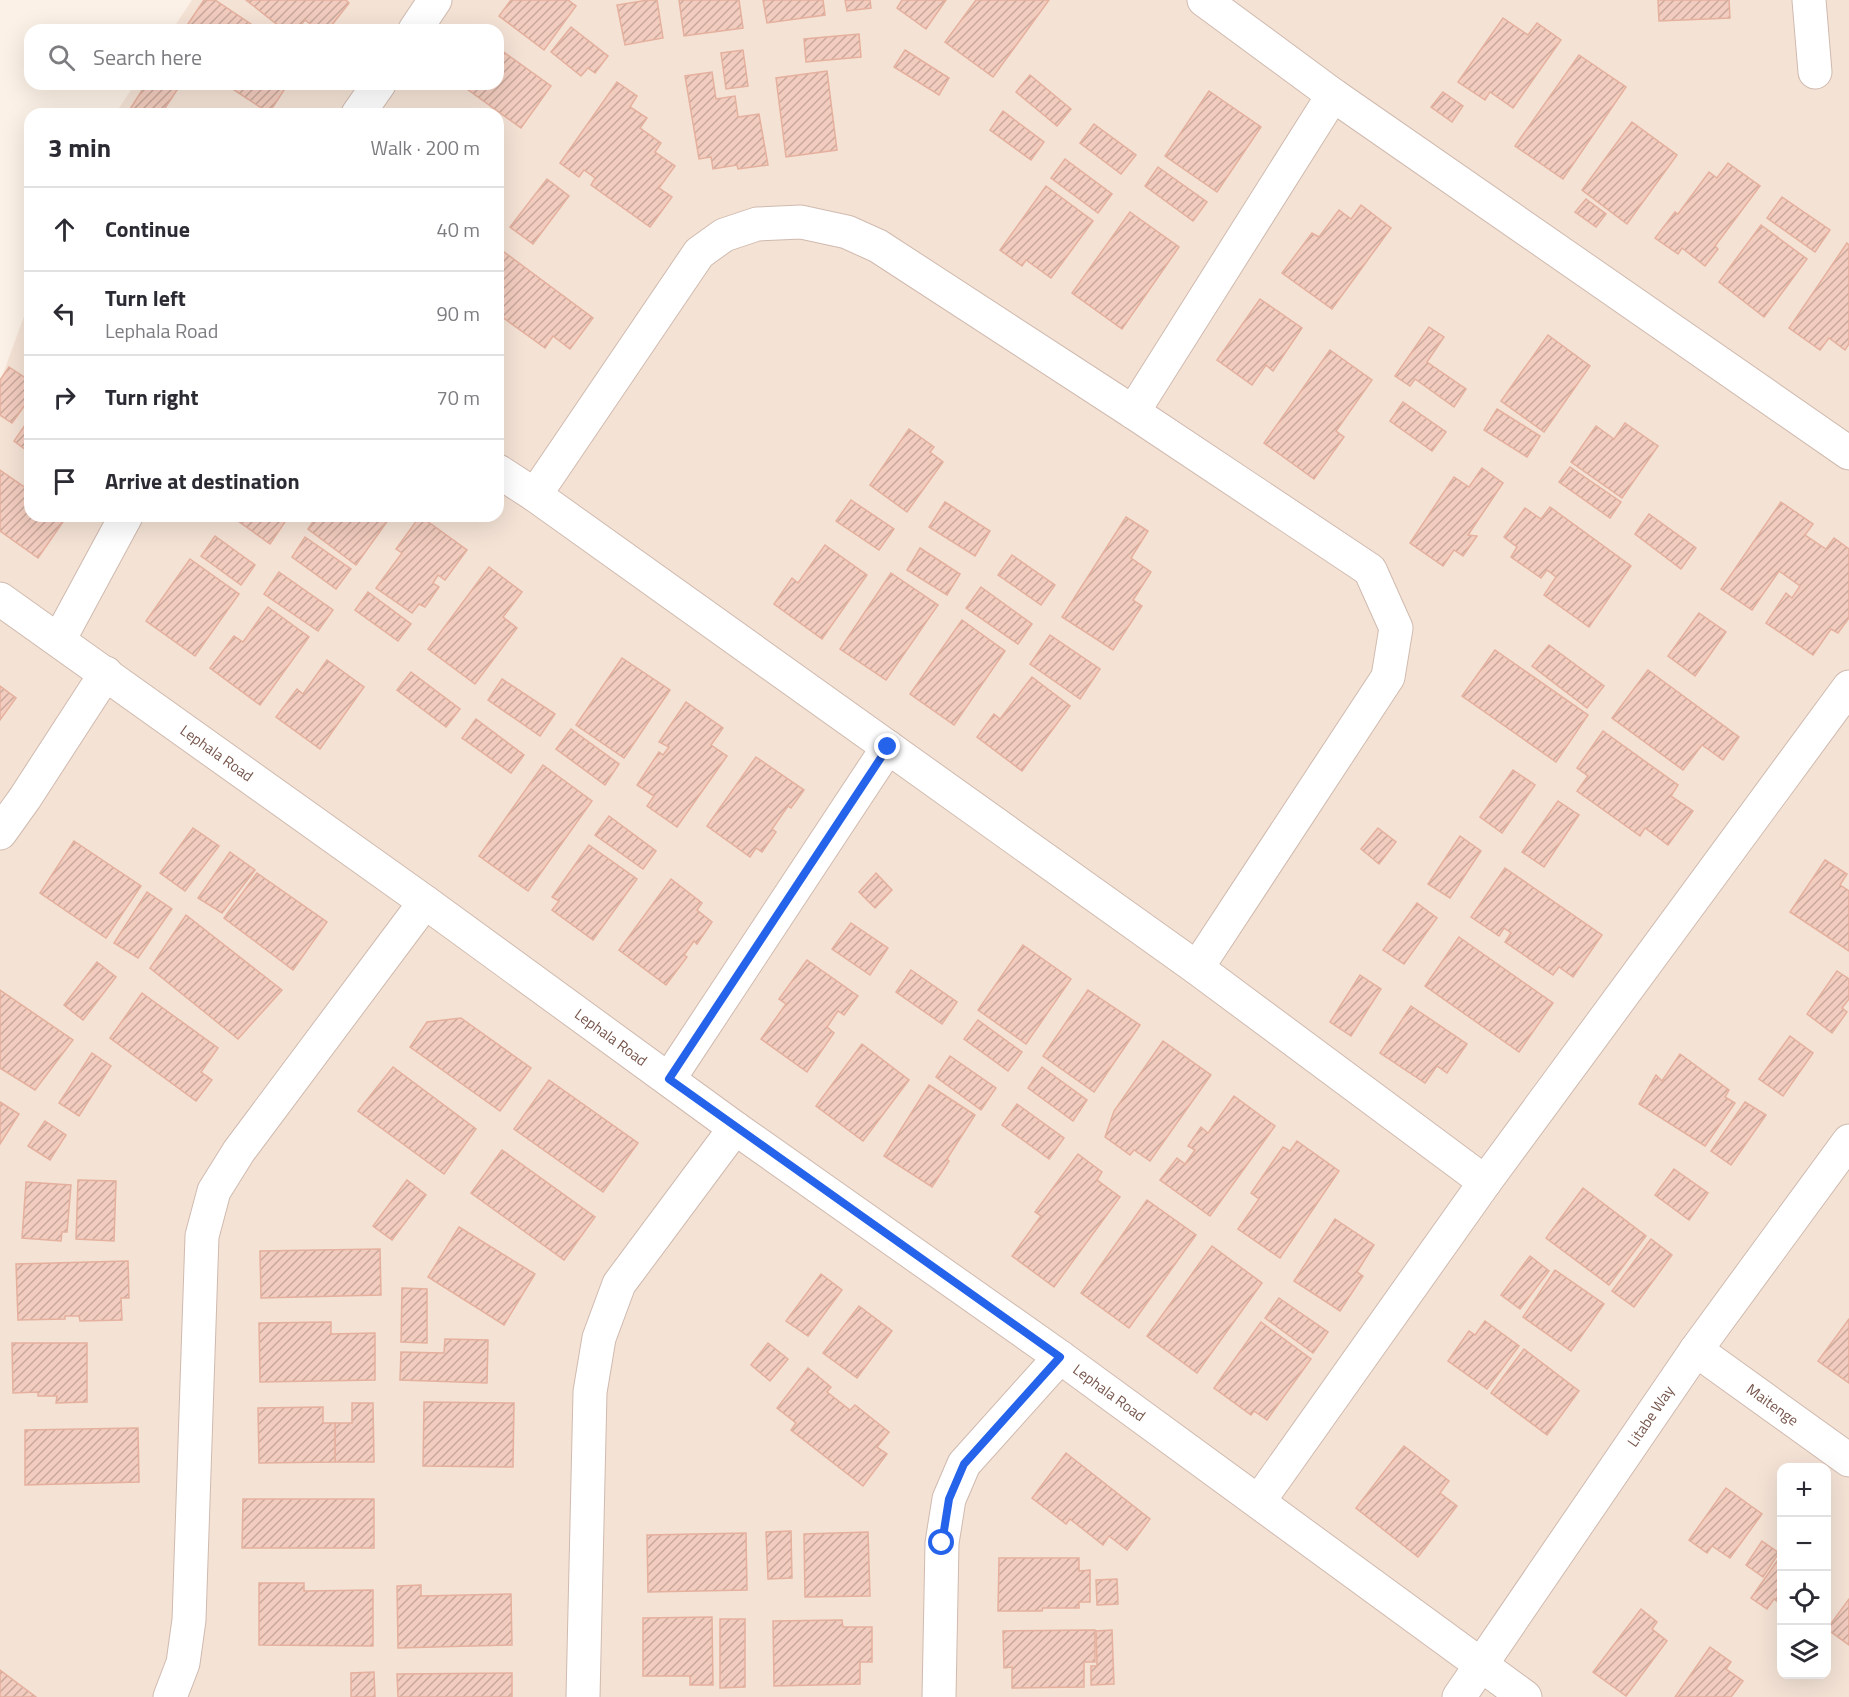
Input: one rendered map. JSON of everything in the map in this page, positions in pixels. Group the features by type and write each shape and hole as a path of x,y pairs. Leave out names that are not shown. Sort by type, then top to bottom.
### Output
{"street":[{"path":"419,24 435,0"},
{"path":"1204,0 1333,95 1849,453"},
{"path":"1809,0 1815,72"},
{"path":"362,108 375,90"},
{"path":"1133,412 1333,95"},
{"path":"535,495 699,254 724,235 757,224 801,222 847,232 878,246 1370,570 1396,628 1388,677 1197,968"},
{"path":"504,475 1197,968 1485,1182"},
{"path":"59,640 123,522"},
{"name":"Lephala Road","path":"0,599 425,902 735,1128 1060,1357 1525,1697"},
{"path":"0,833 106,673"},
{"path":"1259,1501 1485,1182 1849,687"},
{"path":"669,1079 888,747"},
{"path":"170,1697 183,1663 189,1620 202,1236 214,1191 239,1151 425,902"},
{"path":"583,1697 590,1392 599,1338 619,1284 735,1128"},
{"name":"Litabe Way","path":"1459,1697 1696,1350 1849,1141"},
{"name":"Maitenge","path":"1696,1350 1849,1460"},
{"path":"939,1697 942,1543 949,1499 964,1464 1060,1357"}],"shaded area":[{"path":"192,0 1849,0 1849,1697 0,1697 0,382 24,316 24,522 504,522 504,108 119,108 131,90 504,90 504,24 176,24"}],"building":[{"path":"204,0 215,0 251,24 188,24"},
{"path":"246,0 346,0 349,3 333,24 310,24 305,20 302,24 276,24"},
{"path":"511,0 568,0 576,6 544,50 499,16"},
{"path":"657,0 663,38 625,45 617,5"},
{"path":"679,0 739,0 743,28 684,36"},
{"path":"763,0 823,0 825,15 767,23"},
{"path":"845,0 870,0 871,8 847,11"},
{"path":"902,0 946,0 926,29 897,8"},
{"path":"976,0 1049,0 993,77 945,42"},
{"path":"1658,0 1729,0 1730,18 1659,21"},
{"path":"1503,18 1528,35 1537,23 1561,40 1513,108 1490,92 1485,100 1458,82"},
{"path":"571,27 608,56 595,73 588,68 581,76 551,52"},
{"path":"859,34 861,57 806,62 804,39"},
{"path":"743,50 748,86 726,89 721,53"},
{"path":"905,50 949,78 939,95 894,67"},
{"path":"504,52 551,86 521,128 504,116 504,108 493,108 468,90 504,90"},
{"path":"1579,55 1626,87 1563,179 1515,146"},
{"path":"827,71 837,150 786,157 776,78"},
{"path":"712,72 716,99 735,96 738,117 759,114 768,165 738,169 737,165 713,169 711,157 699,159 685,76"},
{"path":"1030,75 1071,109 1057,126 1016,92"},
{"path":"617,82 637,96 630,107 647,118 640,128 661,143 655,152 675,166 659,188 672,197 650,227 591,185 595,178 584,170 579,177 560,163"},
{"path":"142,90 177,90 165,108 131,108"},
{"path":"234,90 284,90 272,108 261,108"},
{"path":"1209,91 1261,127 1217,192 1165,156"},
{"path":"1443,92 1463,106 1452,122 1431,107"},
{"path":"1003,111 1044,142 1031,160 990,130"},
{"path":"1632,122 1677,155 1627,224 1582,190"},
{"path":"1094,124 1136,155 1121,174 1080,143"},
{"path":"1065,159 1112,194 1098,213 1051,178"},
{"path":"1728,163 1760,186 1715,246 1718,249 1705,266 1682,248 1678,254 1655,238 1675,212 1678,214 1709,172 1717,178"},
{"path":"1158,167 1207,202 1193,221 1145,186"},
{"path":"547,179 569,196 533,244 510,227"},
{"path":"1046,186 1093,221 1051,278 1026,260 1022,266 1000,250"},
{"path":"1782,197 1830,230 1815,252 1767,218"},
{"path":"1586,199 1606,214 1596,227 1575,212"},
{"path":"1361,205 1391,228 1332,309 1282,273 1312,233 1319,237 1339,210 1351,219"},
{"path":"1130,212 1179,247 1122,329 1072,293"},
{"path":"1761,225 1807,259 1764,317 1719,282"},
{"path":"1847,243 1849,245 1849,344 1845,350 1829,338 1820,350 1789,328"},
{"path":"504,252 593,318 570,349 553,336 545,348 504,318"},
{"path":"1260,299 1302,328 1273,371 1266,365 1252,385 1217,360"},
{"path":"1429,327 1444,337 1427,362 1466,389 1454,407 1415,379 1410,386 1395,376"},
{"path":"1548,335 1590,366 1544,432 1501,401"},
{"path":"1330,350 1372,380 1336,431 1344,437 1314,479 1264,443"},
{"path":"9,367 24,377 24,406 12,423 0,415 0,380"},
{"path":"1403,402 1446,432 1432,451 1390,421"},
{"path":"1497,409 1540,436 1527,457 1484,430"},
{"path":"1625,423 1658,446 1622,498 1571,462 1596,426 1614,439"},
{"path":"24,427 24,448 14,441"},
{"path":"909,429 934,447 930,452 943,462 907,512 870,485"},
{"path":"1570,467 1621,502 1610,518 1559,482"},
{"path":"1482,468 1503,483 1468,535 1477,536 1463,556 1454,550 1443,566 1410,543 1454,477 1469,487"},
{"path":"0,470 24,487 24,522 63,522 38,558 0,531"},
{"path":"851,500 894,529 879,550 836,521"},
{"path":"945,502 990,531 975,556 929,527"},
{"path":"1781,502 1813,524 1805,535 1826,549 1834,538 1849,549 1849,618 1838,633 1831,629 1813,655 1766,623 1786,593 1792,598 1800,586 1779,571 1752,610 1721,589"},
{"path":"1550,507 1631,566 1589,627 1544,595 1556,577 1547,570 1541,578 1511,557 1517,547 1504,537 1525,508 1541,519"},
{"path":"1649,514 1696,548 1681,569 1635,534"},
{"path":"1126,517 1148,531 1131,558 1151,572 1133,600 1142,606 1113,650 1062,617"},
{"path":"239,522 285,522 270,544"},
{"path":"313,522 387,522 356,565 308,529"},
{"path":"416,522 428,522 467,550 445,580 438,575 433,583 439,587 425,607 419,604 412,613 376,588 402,553 396,549"},
{"path":"215,536 255,565 241,585 201,556"},
{"path":"305,537 351,569 336,589 292,557"},
{"path":"825,545 867,575 822,639 774,604 792,578 798,583"},
{"path":"920,548 960,574 947,595 907,570"},
{"path":"1012,555 1055,585 1041,605 998,575"},
{"path":"190,559 239,594 195,656 146,621"},
{"path":"489,567 522,592 503,617 517,628 475,684 428,649"},
{"path":"279,572 333,610 318,631 264,594"},
{"path":"891,573 938,605 886,680 840,649"},
{"path":"981,587 1032,624 1018,644 966,608"},
{"path":"368,592 411,624 398,641 355,610"},
{"path":"268,607 309,637 260,705 210,668 234,636 243,642"},
{"path":"1699,613 1726,632 1695,676 1668,656"},
{"path":"962,620 1005,651 954,725 910,694"},
{"path":"1050,635 1100,669 1080,699 1030,664"},
{"path":"1549,645 1604,686 1587,708 1532,666"},
{"path":"1495,650 1588,715 1556,762 1462,696"},
{"path":"622,658 670,690 624,758 576,725"},
{"path":"327,660 364,687 320,749 276,717 297,689 303,694"},
{"path":"1648,670 1739,737 1723,760 1702,745 1683,770 1612,718"},
{"path":"411,672 460,709 446,727 397,690"},
{"path":"1032,677 1070,706 1022,771 977,737 994,714 1000,719"},
{"path":"502,679 555,714 540,736 488,700"},
{"path":"0,686 16,698 0,720"},
{"path":"686,702 723,728 711,745 727,756 677,827 647,806 654,796 637,785 659,752 663,755 669,747 659,742"},
{"path":"476,719 524,755 511,773 462,738"},
{"path":"571,729 619,764 605,785 556,749"},
{"path":"1603,731 1678,785 1671,796 1693,811 1668,845 1645,828 1640,836 1577,791 1588,776 1577,768"},
{"path":"756,757 804,790 791,808 788,806 772,829 776,832 762,852 756,848 750,857 707,826"},
{"path":"543,765 592,801 528,891 479,856"},
{"path":"1513,770 1535,785 1502,833 1480,817"},
{"path":"1558,801 1579,815 1544,867 1522,852"},
{"path":"609,816 656,851 643,869 595,835"},
{"path":"193,828 219,846 185,891 160,873"},
{"path":"1378,828 1396,842 1379,864 1361,849"},
{"path":"1460,836 1481,851 1450,898 1428,884"},
{"path":"74,841 141,886 106,938 40,893"},
{"path":"589,845 637,879 593,940 552,910 559,901 552,897"},
{"path":"230,852 255,870 222,913 198,898"},
{"path":"1825,860 1847,874 1840,885 1849,891 1849,951 1790,912"},
{"path":"1505,868 1602,935 1573,977 1559,967 1553,975 1505,942 1511,933 1504,928 1499,936 1471,917"},
{"path":"257,873 327,922 293,970 224,918"},
{"path":"876,873 892,890 875,908 859,892"},
{"path":"671,879 702,903 697,910 712,922 697,944 694,941 684,955 687,957 666,985 619,950"},
{"path":"147,892 172,909 138,958 114,943"},
{"path":"1417,903 1437,918 1404,964 1383,950"},
{"path":"186,915 282,990 238,1039 150,968"},
{"path":"851,923 888,948 870,975 832,949"},
{"path":"1459,937 1553,1003 1519,1052 1425,986"},
{"path":"1023,945 1071,979 1026,1044 978,1010"},
{"path":"807,960 858,996 844,1015 838,1011 827,1027 834,1033 807,1072 761,1039 786,1004 779,999"},
{"path":"97,962 116,977 83,1020 64,1005"},
{"path":"911,970 957,1002 942,1024 896,992"},
{"path":"1837,971 1849,979 1849,999 1842,1008 1847,1012 1832,1033 1807,1014"},
{"path":"1360,975 1381,989 1351,1036 1330,1022"},
{"path":"0,990 73,1040 35,1090 0,1068"},
{"path":"1088,990 1140,1025 1094,1092 1043,1056"},
{"path":"142,993 218,1048 201,1072 212,1080 196,1101 110,1038"},
{"path":"1411,1006 1467,1044 1447,1073 1437,1066 1425,1083 1380,1053"},
{"path":"461,1018 531,1068 500,1111 410,1047 427,1022"},
{"path":"978,1020 1022,1052 1008,1071 964,1039"},
{"path":"1790,1036 1813,1053 1783,1096 1759,1079"},
{"path":"1163,1041 1211,1075 1150,1161 1134,1150 1130,1155 1105,1137 1114,1111"},
{"path":"862,1044 909,1080 863,1141 816,1106"},
{"path":"92,1053 111,1066 79,1116 59,1103"},
{"path":"1680,1054 1729,1090 1725,1097 1735,1103 1705,1146 1639,1104 1656,1075 1662,1081"},
{"path":"950,1056 996,1088 981,1110 936,1077"},
{"path":"393,1067 476,1129 444,1174 358,1111"},
{"path":"1042,1067 1087,1100 1073,1121 1028,1088"},
{"path":"549,1080 638,1143 603,1192 514,1129"},
{"path":"929,1085 975,1115 932,1187 884,1156"},
{"path":"1234,1096 1275,1126 1210,1216 1160,1180 1177,1158 1185,1164 1195,1150 1188,1146 1201,1127 1208,1133"},
{"path":"0,1102 19,1114 0,1144"},
{"path":"1745,1102 1766,1115 1731,1165 1711,1151"},
{"path":"1017,1104 1064,1138 1049,1159 1002,1125"},
{"path":"45,1121 66,1135 50,1160 28,1146"},
{"path":"1297,1141 1339,1171 1280,1258 1238,1229 1259,1199 1251,1193 1283,1147 1290,1151"},
{"path":"502,1150 595,1217 564,1260 471,1193"},
{"path":"1078,1154 1102,1172 1097,1180 1120,1197 1054,1287 1012,1256 1041,1216 1035,1212"},
{"path":"1674,1169 1708,1193 1689,1220 1655,1195"},
{"path":"78,1180 116,1181 114,1241 76,1239"},
{"path":"407,1180 426,1195 392,1240 373,1226"},
{"path":"26,1182 71,1185 67,1232 62,1232 61,1241 22,1238"},
{"path":"1583,1188 1646,1236 1609,1285 1546,1238"},
{"path":"1147,1200 1196,1235 1129,1328 1081,1293"},
{"path":"1335,1219 1374,1245 1357,1272 1363,1276 1340,1311 1294,1281"},
{"path":"459,1227 535,1274 504,1325 428,1277"},
{"path":"1651,1239 1672,1255 1634,1307 1612,1291"},
{"path":"1212,1246 1262,1283 1197,1373 1147,1336"},
{"path":"380,1249 381,1295 261,1298 260,1251"},
{"path":"1530,1256 1549,1271 1520,1309 1501,1295"},
{"path":"128,1261 129,1298 121,1298 122,1320 80,1321 79,1316 65,1316 65,1319 18,1320 16,1264"},
{"path":"1555,1270 1604,1304 1571,1351 1523,1317"},
{"path":"821,1274 842,1290 808,1336 786,1321"},
{"path":"402,1288 427,1289 427,1343 401,1342"},
{"path":"1279,1298 1328,1332 1313,1353 1265,1318"},
{"path":"859,1306 892,1331 857,1378 823,1353"},
{"path":"1849,1319 1849,1383 1818,1361"},
{"path":"1485,1321 1519,1346 1487,1389 1448,1361 1469,1331 1475,1335"},
{"path":"331,1322 331,1334 375,1333 375,1380 260,1382 259,1323"},
{"path":"1261,1322 1311,1359 1267,1420 1254,1411 1251,1415 1214,1388"},
{"path":"445,1339 488,1340 487,1383 400,1380 401,1352 444,1353"},
{"path":"12,1343 87,1343 87,1402 56,1403 57,1396 38,1396 38,1392 13,1393"},
{"path":"768,1343 788,1359 770,1381 751,1365"},
{"path":"1524,1349 1579,1391 1547,1435 1491,1393"},
{"path":"808,1368 831,1387 827,1392 850,1410 855,1405 889,1432 877,1447 887,1454 863,1486 791,1430 796,1423 777,1408"},
{"path":"424,1402 514,1403 513,1467 423,1466"},
{"path":"352,1403 373,1403 374,1462 335,1462 335,1423 352,1423"},
{"path":"323,1407 323,1423 335,1423 335,1462 259,1463 258,1408"},
{"path":"138,1428 139,1482 25,1485 25,1430"},
{"path":"1404,1446 1449,1481 1440,1493 1457,1506 1418,1557 1356,1508"},
{"path":"1066,1453 1150,1519 1127,1550 1109,1536 1103,1545 1070,1519 1066,1524 1032,1498"},
{"path":"1726,1488 1762,1514 1730,1558 1712,1546 1707,1553 1689,1540"},
{"path":"243,1499 374,1499 374,1548 242,1548"},
{"path":"791,1531 792,1578 768,1579 766,1532"},
{"path":"868,1532 870,1596 805,1597 804,1534"},
{"path":"746,1533 747,1590 648,1592 647,1535"},
{"path":"1762,1541 1777,1552 1777,1556 1763,1577 1746,1565"},
{"path":"999,1558 1079,1558 1079,1571 1090,1570 1090,1602 1079,1602 1079,1608 998,1611"},
{"path":"1777,1561 1777,1601 1774,1599 1767,1609 1751,1598"},
{"path":"1117,1579 1118,1604 1097,1605 1096,1580"},
{"path":"259,1583 304,1583 304,1591 373,1590 373,1646 259,1645"},
{"path":"421,1585 421,1596 511,1594 512,1645 398,1648 397,1586"},
{"path":"1849,1599 1849,1645 1831,1632 1831,1624"},
{"path":"1641,1609 1657,1622 1652,1629 1667,1641 1626,1696 1593,1672"},
{"path":"712,1617 713,1685 690,1685 690,1676 643,1676 643,1618"},
{"path":"720,1619 745,1619 745,1687 720,1688"},
{"path":"842,1620 843,1627 872,1627 872,1662 860,1662 860,1684 774,1686 773,1621"},
{"path":"1095,1630 1095,1662 1084,1662 1084,1687 1012,1688 1012,1667 1004,1668 1003,1631"},
{"path":"1112,1630 1114,1684 1091,1685 1091,1666 1097,1666 1096,1631"},
{"path":"1710,1647 1731,1662 1726,1669 1743,1681 1731,1697 1675,1697"},
{"path":"0,1670 36,1697 0,1697"},
{"path":"374,1672 375,1697 351,1697 351,1673"},
{"path":"512,1673 512,1697 398,1697 397,1674"}],"route":[{"path":"888,747 669,1079 1060,1357 964,1464 949,1499 942,1543"}]}
